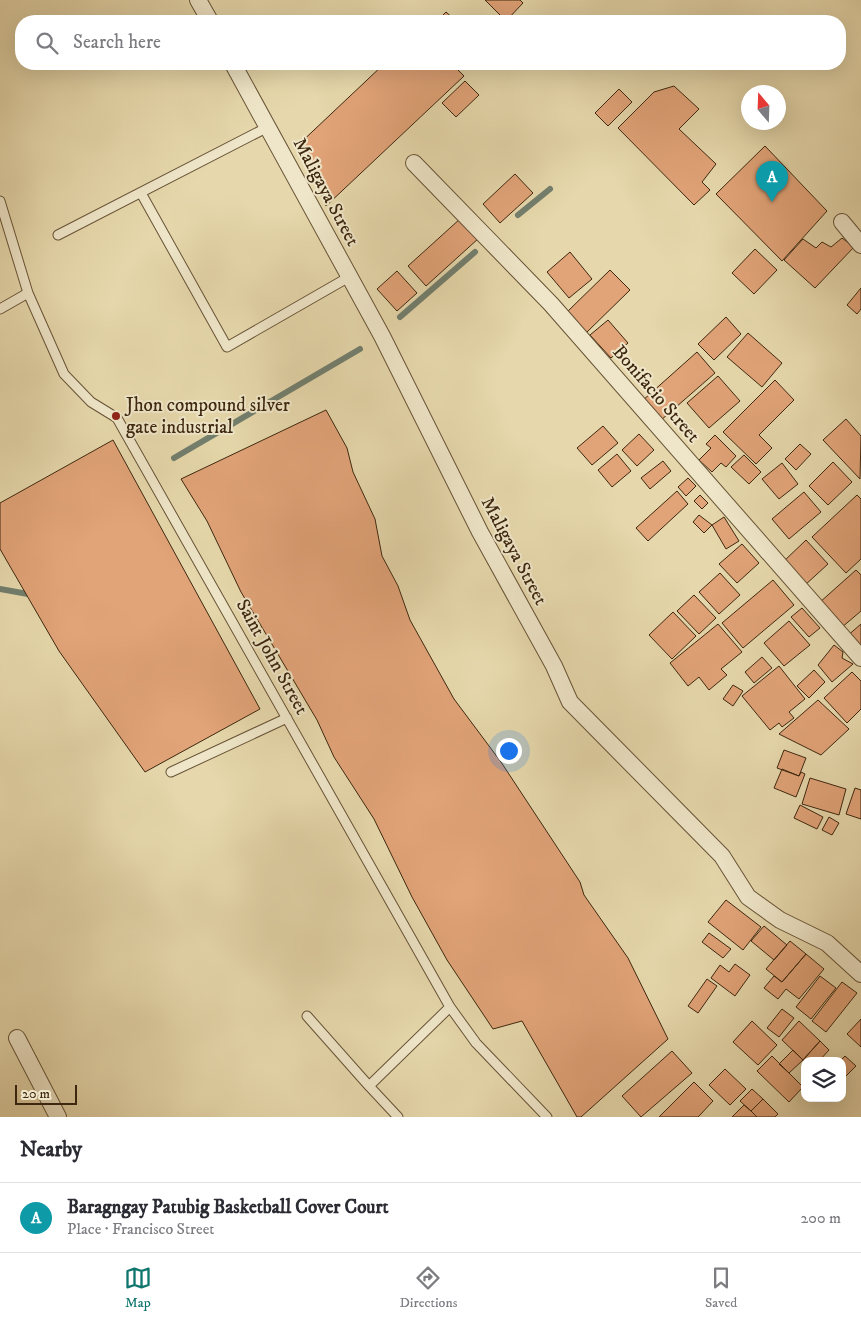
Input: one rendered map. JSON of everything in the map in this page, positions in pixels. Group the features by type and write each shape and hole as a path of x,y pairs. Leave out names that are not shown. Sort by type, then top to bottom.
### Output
{"street":[{"path":"198,0 207,15"},
{"name":"Maligaya Street","path":"236,70 349,277 480,532 554,666 570,702 722,856 748,897 780,920 827,943 861,974"},
{"name":"Bonifacio Street","path":"414,163 551,304 861,658"},
{"path":"842,222 861,245"},
{"path":"17,1038 58,1117"}],"lane":[{"path":"58,235 268,127"},
{"path":"141,193 227,347 349,277"},
{"name":"Saint John Street","path":"0,201 28,293 64,374 91,402 117,418 450,1007 476,1043 546,1117"},
{"path":"0,309 28,293"},
{"path":"171,772 287,718"},
{"path":"369,1086 450,1007"},
{"path":"306,1016 398,1117"}],"building":[{"path":"485,0 520,0 523,3 512,15 500,15"},
{"path":"378,70 458,70 464,76 326,206 314,176 296,147"},
{"path":"465,81 479,95 456,117 442,103"},
{"path":"674,86 699,109 679,129 716,164 702,182 710,190 694,205 618,128 654,92"},
{"path":"619,89 632,102 608,126 595,113"},
{"path":"765,146 827,211 782,261 716,194"},
{"path":"515,174 533,193 500,223 483,204"},
{"path":"461,218 479,238 426,286 408,266"},
{"path":"842,238 854,247 815,288 784,260 803,239 816,248 822,242 831,247"},
{"path":"755,249 777,270 754,294 732,273"},
{"path":"570,252 592,279 569,298 547,272"},
{"path":"610,270 630,290 586,333 566,313"},
{"path":"397,271 417,293 397,311 377,289"},
{"path":"861,288 861,309 857,314 847,305"},
{"path":"726,317 741,334 714,360 698,344"},
{"path":"608,320 628,343 611,358 590,335"},
{"path":"748,333 782,363 762,387 727,357"},
{"path":"697,352 715,373 660,421 642,401"},
{"path":"718,376 740,401 709,428 687,403"},
{"path":"775,380 794,400 759,435 772,448 756,464 723,432"},
{"path":"326,410 347,448 353,472 375,519 382,556 398,586 410,620 454,699 501,762 580,882 584,895 628,958 668,1039 581,1117 577,1117 522,1021 493,1029 447,960 412,897 374,819 334,757 317,720 241,592 207,521 181,479"},
{"path":"846,419 861,436 860,479 823,440"},
{"path":"603,426 618,443 592,465 577,448"},
{"path":"639,434 654,450 637,466 622,450"},
{"path":"715,435 736,456 726,467 721,463 712,472 699,460 711,448 706,444"},
{"path":"113,440 260,709 145,772 59,651 0,549 0,503"},
{"path":"800,444 811,454 796,470 785,459"},
{"path":"617,454 631,471 612,487 598,470"},
{"path":"744,455 761,472 749,484 731,467"},
{"path":"663,461 671,471 650,489 641,478"},
{"path":"833,462 852,482 828,505 809,486"},
{"path":"782,463 798,484 779,499 762,479"},
{"path":"688,478 696,486 686,496 678,487"},
{"path":"677,491 688,504 648,541 636,528"},
{"path":"804,492 821,512 789,539 772,519"},
{"path":"700,495 708,503 702,509 694,501"},
{"path":"857,495 861,499 861,559 846,573 812,537"},
{"path":"699,515 712,525 704,533 693,522"},
{"path":"724,517 739,541 726,549 712,525"},
{"path":"806,540 828,564 804,586 782,563"},
{"path":"742,544 759,563 737,583 719,564"},
{"path":"856,570 861,575 861,611 841,628 819,603"},
{"path":"720,573 740,595 719,614 699,592"},
{"path":"773,580 794,605 743,648 722,623"},
{"path":"694,595 716,618 699,634 677,611"},
{"path":"802,608 820,628 809,637 791,617"},
{"path":"673,612 696,636 672,659 649,635"},
{"path":"789,621 810,645 784,666 764,643"},
{"path":"718,624 742,652 721,669 727,675 709,690 699,677 688,686 670,663"},
{"path":"861,624 861,653 846,637"},
{"path":"834,645 843,652 842,658 853,664 832,682 818,665"},
{"path":"762,657 772,668 754,683 745,672"},
{"path":"779,666 805,699 789,712 794,718 782,727 779,723 770,730 742,696"},
{"path":"814,670 825,682 809,698 797,686"},
{"path":"852,672 861,681 861,709 847,723 824,698"},
{"path":"733,685 743,691 733,706 723,699"},
{"path":"818,700 849,729 821,755 779,734"},
{"path":"784,750 806,758 799,776 777,768"},
{"path":"782,769 799,776 801,772 805,774 796,797 774,788"},
{"path":"810,778 846,789 839,815 802,804"},
{"path":"855,788 861,790 861,819 846,814"},
{"path":"800,805 823,817 817,829 794,818"},
{"path":"829,817 839,823 832,835 822,830"},
{"path":"726,900 761,927 743,950 708,922"},
{"path":"764,926 787,945 774,960 751,941"},
{"path":"709,933 731,949 723,958 702,942"},
{"path":"790,941 806,954 782,982 766,969"},
{"path":"806,954 824,969 799,999 786,989 778,999 764,988 774,976 782,982"},
{"path":"735,964 750,975 735,996 711,978 720,965 729,972"},
{"path":"820,976 836,988 811,1019 796,1007"},
{"path":"707,979 717,986 698,1013 688,1006"},
{"path":"842,982 857,993 826,1032 812,1021"},
{"path":"782,1009 794,1018 779,1037 767,1028"},
{"path":"861,1019 861,1047 847,1034"},
{"path":"752,1021 777,1045 758,1065 733,1042"},
{"path":"799,1021 820,1041 806,1057 801,1058 782,1040"},
{"path":"820,1041 829,1050 823,1057 806,1057"},
{"path":"793,1050 801,1058 801,1062 789,1073 779,1064"},
{"path":"672,1051 692,1073 641,1117 622,1096"},
{"path":"772,1056 801,1085 801,1089 789,1102 757,1071"},
{"path":"845,1056 856,1066 846,1076 846,1057"},
{"path":"725,1069 746,1089 730,1105 709,1085"},
{"path":"694,1082 713,1101 698,1117 659,1117"},
{"path":"752,1089 763,1099 751,1111 740,1101"},
{"path":"763,1099 778,1114 775,1117 757,1117 751,1111"},
{"path":"744,1105 751,1111 757,1117 732,1117"}],"waterway":[{"path":"518,215 550,189"},
{"path":"400,317 475,252"},
{"path":"174,458 360,349"},
{"path":"0,589 28,594 31,592"}],"place":[{"name":"Baragngay Patubig Basketball Cover Court","path":"772,202"},
{"name":"Jhon compound silver gate industrial","path":"116,416"}]}
